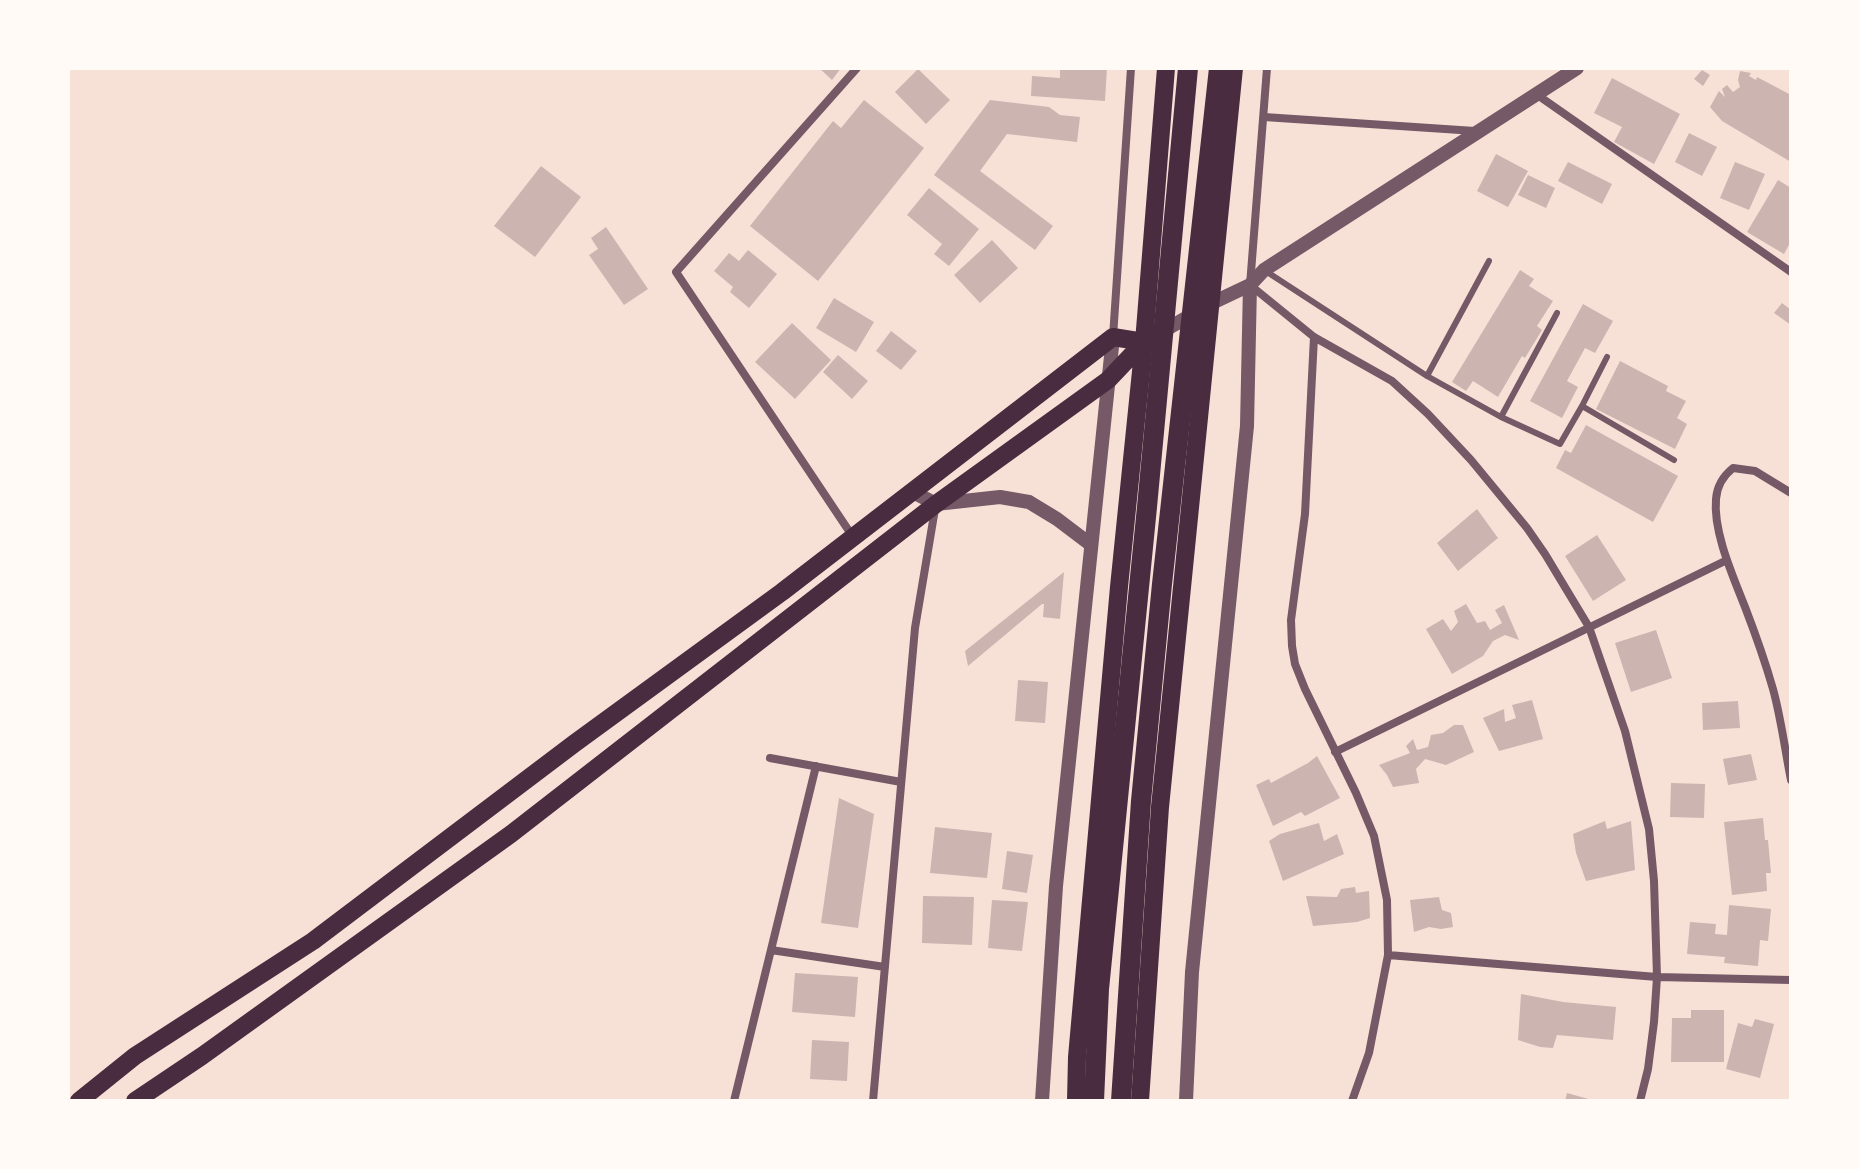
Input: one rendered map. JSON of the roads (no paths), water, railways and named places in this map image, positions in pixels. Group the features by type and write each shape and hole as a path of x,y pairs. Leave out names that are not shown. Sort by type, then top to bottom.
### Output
{"highway":[{"path":"1094,1101 1099,989 1188,68"},
{"path":"1121,1101 1141,801 1163,569 1219,68"}],"main road":[{"path":"1076,1101 1080,1026 1144,342 1166,68"},
{"path":"1140,1101 1160,807 1234,68"},
{"path":"79,1101 135,1056 313,941 854,538 1113,337 1144,342"},
{"path":"135,1101 511,834 936,504 1108,380 1144,342"}],"street":[{"path":"854,538 676,272 857,68"},
{"path":"1042,1101 1056,886 1113,337 1131,68"},
{"path":"1186,1101 1192,972 1247,426 1250,285 1267,68"},
{"path":"1144,342 1250,285 1264,270 1577,68"},
{"path":"1535,93 1791,272"},
{"path":"1264,117 1477,131"},
{"path":"1250,285 1314,337 1392,381 1448,434 1527,528 1589,627 1625,731 1649,829 1657,977 1648,1069 1640,1101"},
{"path":"1314,337 1305,514 1291,620 1292,646 1305,689 1374,836 1387,900 1388,955 1369,1053 1352,1101"},
{"path":"1791,493 1755,471 1733,468 1717,490 1716,502 1716,515 1727,560 1774,691 1791,780"},
{"path":"913,492 936,504 1000,497 1029,502 1090,544"},
{"path":"873,1101 915,628 936,504"},
{"path":"1335,752 1727,560"},
{"path":"770,758 901,782"},
{"path":"734,1101 816,766"},
{"path":"771,950 885,967"},
{"path":"1388,955 1657,977 1791,980"}],"lane":[{"path":"1427,376 1489,261"},
{"path":"1264,270 1427,376 1501,417 1560,444 1607,357"},
{"path":"1501,417 1557,313"},
{"path":"1582,406 1674,460"}]}
